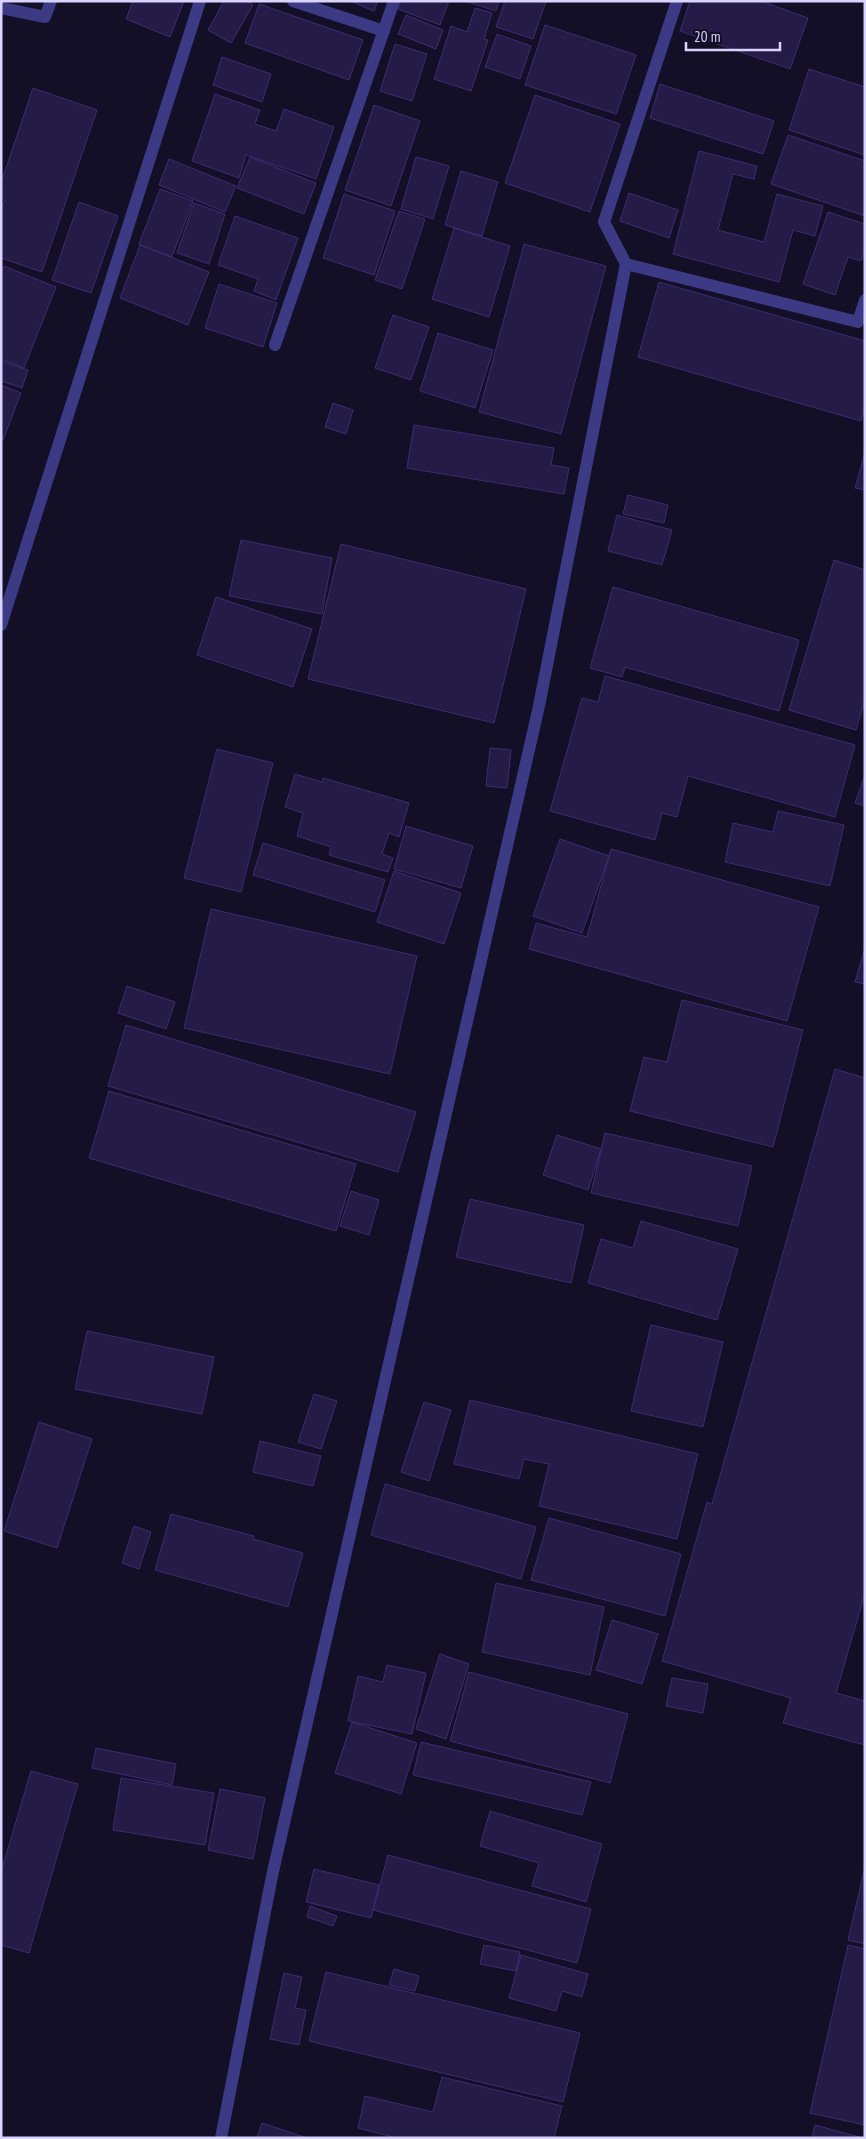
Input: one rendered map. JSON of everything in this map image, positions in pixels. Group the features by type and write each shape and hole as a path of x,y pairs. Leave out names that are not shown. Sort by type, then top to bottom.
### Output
{"street":[{"path":"1,8 46,17 51,1"},
{"path":"1,625 200,1"},
{"path":"293,1 384,31"},
{"path":"274,345 394,1"},
{"path":"221,2138 275,1866 539,706 626,264 604,222 677,1"},
{"path":"626,264 858,322 865,300"}],"building":[{"path":"133,1 184,1 170,37 126,19"},
{"path":"224,1 247,1 253,5 231,43 208,30"},
{"path":"350,1 378,1 374,11"},
{"path":"401,1 449,1 440,25 398,9"},
{"path":"465,1 499,1 496,11"},
{"path":"505,1 546,1 533,39 496,27"},
{"path":"690,1 761,1 808,18 790,69 680,31"},
{"path":"259,4 363,40 349,80 245,43"},
{"path":"475,8 492,13 484,39 488,40 471,91 434,79 451,26 467,32"},
{"path":"406,15 443,30 436,49 398,34"},
{"path":"545,25 636,55 616,114 525,85"},
{"path":"497,34 531,46 520,79 485,67"},
{"path":"395,44 427,54 412,101 380,91"},
{"path":"222,57 271,74 262,102 213,85"},
{"path":"809,69 865,87 865,155 789,130"},
{"path":"660,84 774,121 763,154 650,118"},
{"path":"33,88 97,110 42,272 1,258 1,209 5,199 1,197 1,183"},
{"path":"215,94 260,110 255,124 276,131 284,109 334,127 316,179 246,155 239,178 192,161"},
{"path":"535,95 620,124 590,212 505,183"},
{"path":"374,105 420,121 391,206 345,190"},
{"path":"788,135 865,161 865,216 771,184"},
{"path":"699,151 757,166 754,179 733,174 718,230 764,242 777,194 823,206 815,236 793,230 779,282 673,254"},
{"path":"250,157 316,183 304,214 237,188"},
{"path":"416,157 449,166 433,219 401,209"},
{"path":"169,159 236,186 225,212 159,185"},
{"path":"461,171 498,182 482,236 445,225"},
{"path":"160,189 193,201 172,257 139,244"},
{"path":"629,193 678,210 669,238 620,221"},
{"path":"344,194 395,211 374,275 323,258"},
{"path":"79,202 118,216 91,293 52,280"},
{"path":"194,203 225,214 209,264 177,253"},
{"path":"399,211 425,219 402,289 375,280"},
{"path":"828,212 865,224 865,251 861,261 848,257 835,295 803,284"},
{"path":"235,216 298,238 276,300 254,291 258,279 218,265"},
{"path":"454,228 510,246 489,317 432,299"},
{"path":"524,244 606,266 561,434 479,412"},
{"path":"140,245 209,272 188,325 120,298"},
{"path":"4,266 56,287 24,368 1,359 1,273"},
{"path":"659,282 865,341 865,407 861,421 638,357"},
{"path":"219,284 277,303 263,347 205,328"},
{"path":"393,315 429,327 411,380 375,368"},
{"path":"438,333 493,350 475,408 420,391"},
{"path":"1,361 28,370 22,388 1,381"},
{"path":"1,385 21,393 3,440 1,440"},
{"path":"333,403 353,410 346,434 325,427"},
{"path":"414,425 554,448 551,465 569,468 564,494 407,468"},
{"path":"865,452 865,490 855,488"},
{"path":"628,495 668,505 664,523 623,514"},
{"path":"617,515 672,530 662,565 608,551"},
{"path":"241,540 332,558 322,614 229,596"},
{"path":"341,544 526,589 494,723 308,679"},
{"path":"834,560 865,570 865,700 856,730 789,710"},
{"path":"613,587 799,640 779,711 625,667 622,677 590,668"},
{"path":"216,597 312,629 293,687 197,655"},
{"path":"605,676 855,745 835,817 688,776 677,817 662,813 655,840 550,811 582,698 598,702"},
{"path":"490,748 511,750 507,788 486,786"},
{"path":"217,749 273,763 241,892 184,878"},
{"path":"295,774 322,782 323,778 409,803 399,837 389,833 382,854 393,858 388,872 329,855 331,847 297,836 303,813 285,807"},
{"path":"865,775 865,806 855,803"},
{"path":"778,811 844,825 830,886 725,862 733,823 773,832"},
{"path":"406,826 473,846 461,888 394,869"},
{"path":"560,839 609,856 582,933 533,916"},
{"path":"263,843 385,880 375,912 253,875"},
{"path":"611,849 819,907 787,1021 529,949 536,923 587,937"},
{"path":"394,871 461,893 444,944 377,922"},
{"path":"211,909 417,956 390,1074 184,1028"},
{"path":"865,948 865,984 855,982"},
{"path":"127,986 175,1002 166,1029 118,1013"},
{"path":"682,1000 803,1030 773,1147 630,1111 644,1057 667,1062"},
{"path":"126,1025 416,1112 398,1172 108,1086"},
{"path":"835,1069 865,1078 865,1593 836,1693 865,1701 865,1745 783,1723 791,1698 662,1661 707,1502 712,1504"},
{"path":"109,1091 356,1164 336,1231 89,1158"},
{"path":"605,1133 752,1166 738,1226 591,1193"},
{"path":"557,1135 601,1149 588,1190 543,1175"},
{"path":"351,1191 379,1200 369,1235 340,1226"},
{"path":"470,1199 584,1225 571,1283 456,1257"},
{"path":"641,1221 738,1249 717,1320 588,1283 601,1239 633,1248"},
{"path":"651,1325 723,1342 703,1427 631,1411"},
{"path":"87,1331 214,1357 202,1414 75,1389"},
{"path":"314,1394 337,1401 321,1449 298,1442"},
{"path":"470,1400 698,1454 677,1539 539,1506 549,1464 524,1459 519,1479 454,1464"},
{"path":"424,1402 451,1410 429,1481 401,1472"},
{"path":"39,1422 92,1439 57,1548 4,1531"},
{"path":"260,1441 321,1456 313,1486 253,1472"},
{"path":"385,1484 536,1527 521,1579 371,1535"},
{"path":"171,1514 254,1536 253,1539 303,1553 288,1607 155,1570"},
{"path":"549,1518 681,1554 665,1616 531,1580"},
{"path":"134,1526 151,1532 139,1569 122,1563"},
{"path":"496,1583 604,1607 590,1675 482,1652"},
{"path":"612,1620 658,1634 642,1684 596,1670"},
{"path":"440,1654 469,1664 446,1739 416,1729"},
{"path":"387,1665 426,1673 412,1734 348,1721 358,1676 383,1682"},
{"path":"469,1672 628,1714 610,1783 450,1741"},
{"path":"672,1678 708,1684 703,1713 666,1706"},
{"path":"352,1722 417,1743 401,1794 335,1773"},
{"path":"421,1742 591,1782 582,1815 413,1775"},
{"path":"96,1748 176,1764 172,1785 92,1768"},
{"path":"31,1771 78,1784 29,1953 1,1945 1,1872"},
{"path":"121,1778 214,1793 205,1845 113,1830"},
{"path":"220,1789 265,1798 253,1859 208,1850"},
{"path":"490,1811 602,1844 586,1902 532,1886 539,1863 480,1846"},
{"path":"388,1855 591,1909 577,1963 373,1910"},
{"path":"865,1867 865,1944 848,1940"},
{"path":"314,1869 379,1885 371,1918 306,1902"},
{"path":"310,1906 337,1916 333,1926 307,1917"},
{"path":"484,1945 520,1952 516,1971 480,1964"},
{"path":"848,1945 865,1949 865,2125 810,2113"},
{"path":"521,1955 588,1974 582,1997 562,1991 556,2011 509,1998"},
{"path":"394,1969 419,1976 415,1991 389,1985"},
{"path":"326,1972 580,2033 563,2102 309,2041"},
{"path":"284,1973 302,1977 295,2008 306,2010 299,2045 270,2039"},
{"path":"442,2077 562,2106 554,2138 397,2138 358,2128 365,2096 433,2112"},
{"path":"262,2123 307,2138 257,2138"},
{"path":"815,2125 863,2138 812,2138"}]}
